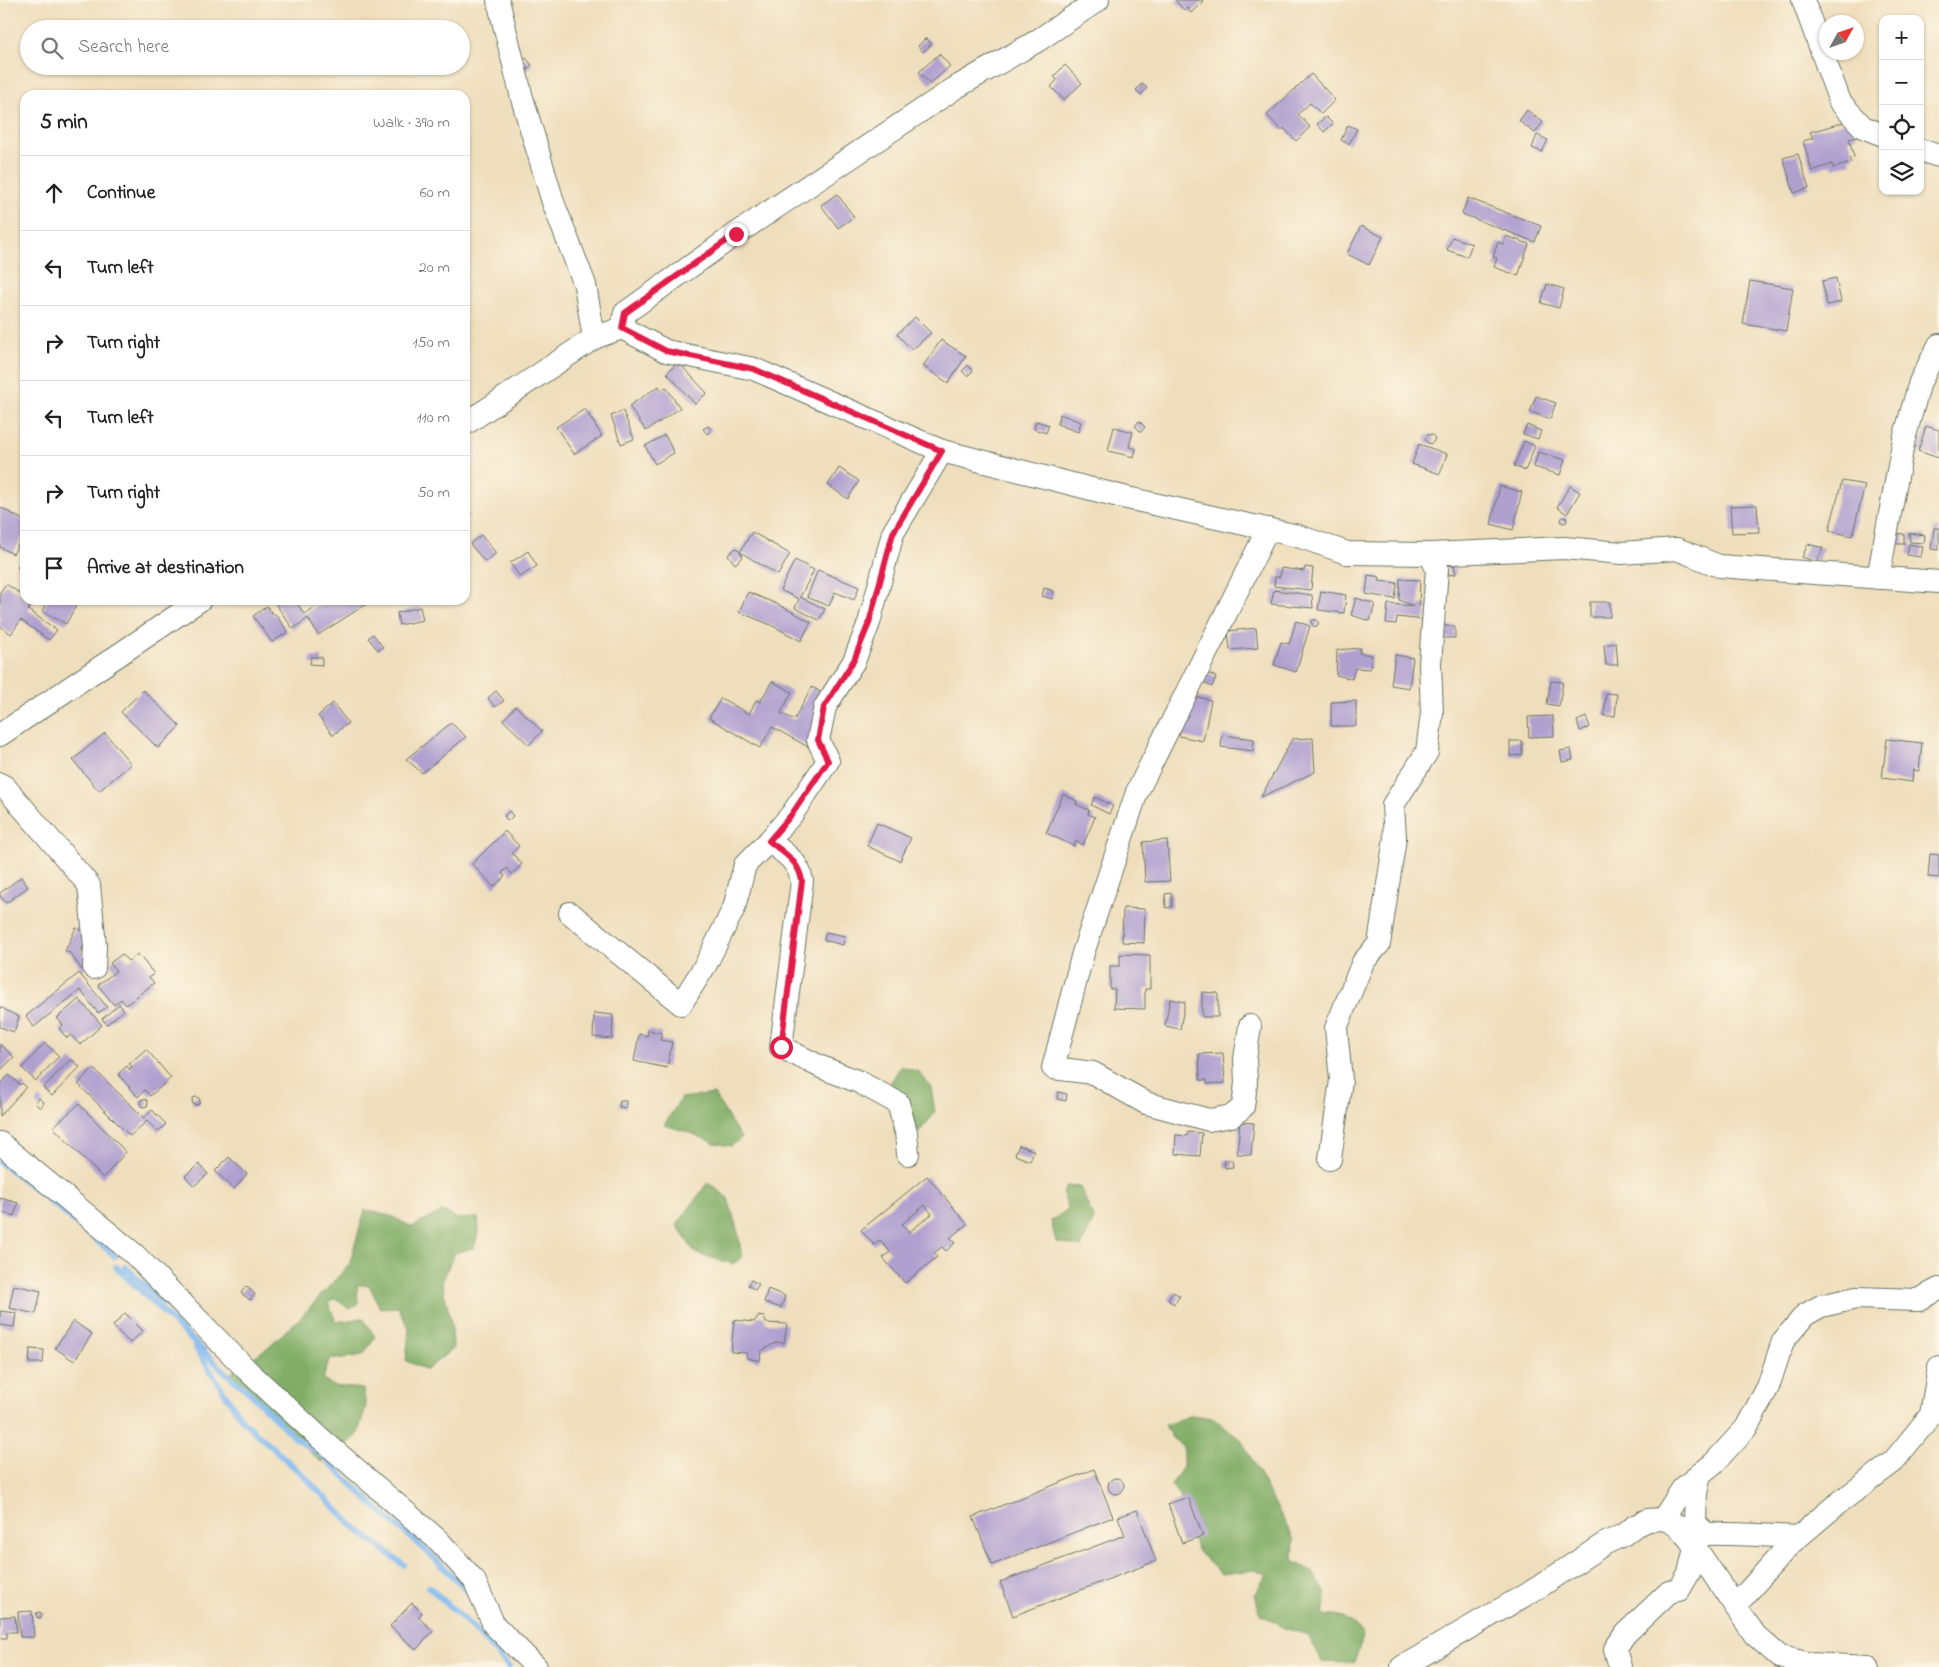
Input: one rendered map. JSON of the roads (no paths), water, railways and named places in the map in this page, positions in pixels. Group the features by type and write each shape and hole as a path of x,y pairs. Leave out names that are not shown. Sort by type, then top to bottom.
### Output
{"street":[{"path":"498,0 522,98 550,192 585,285 594,338"},
{"path":"622,328 625,313 736,234 955,88 1037,41 1098,0"},
{"path":"1803,0 1840,102 1863,127 1879,133"},
{"path":"1924,151 1939,156"},
{"path":"470,421 594,338 622,328 666,351 754,369 942,451 1127,498 1268,528 1347,552 1430,554 1564,548 1622,553 1677,549 1719,566 1939,582"},
{"path":"1878,578 1904,439 1920,382 1939,345"},
{"path":"570,913 681,1004 706,964 734,908 745,865 792,814 828,761 818,740 824,707 854,660 869,623 893,533 942,451"},
{"path":"1250,1026 1245,1059 1246,1083 1243,1107 1232,1116 1209,1120 1146,1103 1093,1073 1053,1068 1082,953 1136,792 1268,528"},
{"path":"1330,1159 1341,1080 1336,1028 1363,962 1379,944 1395,838 1393,805 1427,752 1432,713 1430,664 1437,568 1430,554"},
{"path":"0,735 193,605"},
{"path":"0,784 89,885 95,946 94,968"},
{"path":"769,841 796,862 801,870 802,881 781,1047 820,1067 858,1082 898,1103 906,1132 908,1154"},
{"path":"0,1143 135,1255 247,1370 348,1463 432,1535 474,1580 494,1625 536,1667"},
{"path":"1663,1519 1683,1488 1714,1463 1746,1428 1768,1387 1783,1341 1805,1315 1821,1306 1856,1298 1918,1300 1939,1289"},
{"path":"1736,1606 1790,1544 1836,1505 1892,1463 1935,1412 1939,1367"},
{"path":"1700,1474 1696,1493 1695,1522 1706,1534 1726,1533 1751,1536 1798,1537"},
{"path":"1402,1667 1539,1587 1635,1526 1647,1520 1663,1519 1679,1528 1698,1552 1755,1635 1780,1657 1812,1664 1867,1667"},
{"path":"1620,1667 1615,1649 1625,1634 1668,1592 1679,1590 1689,1573 1698,1552 1698,1526"}],"waterway":[{"path":"0,1162 115,1256"},
{"path":"116,1267 294,1437 323,1456 372,1504 429,1553 471,1594"},
{"path":"125,1267 163,1303"},
{"path":"196,1348 242,1420 303,1475 354,1527 404,1565"},
{"path":"429,1587 472,1627 509,1667"}]}
